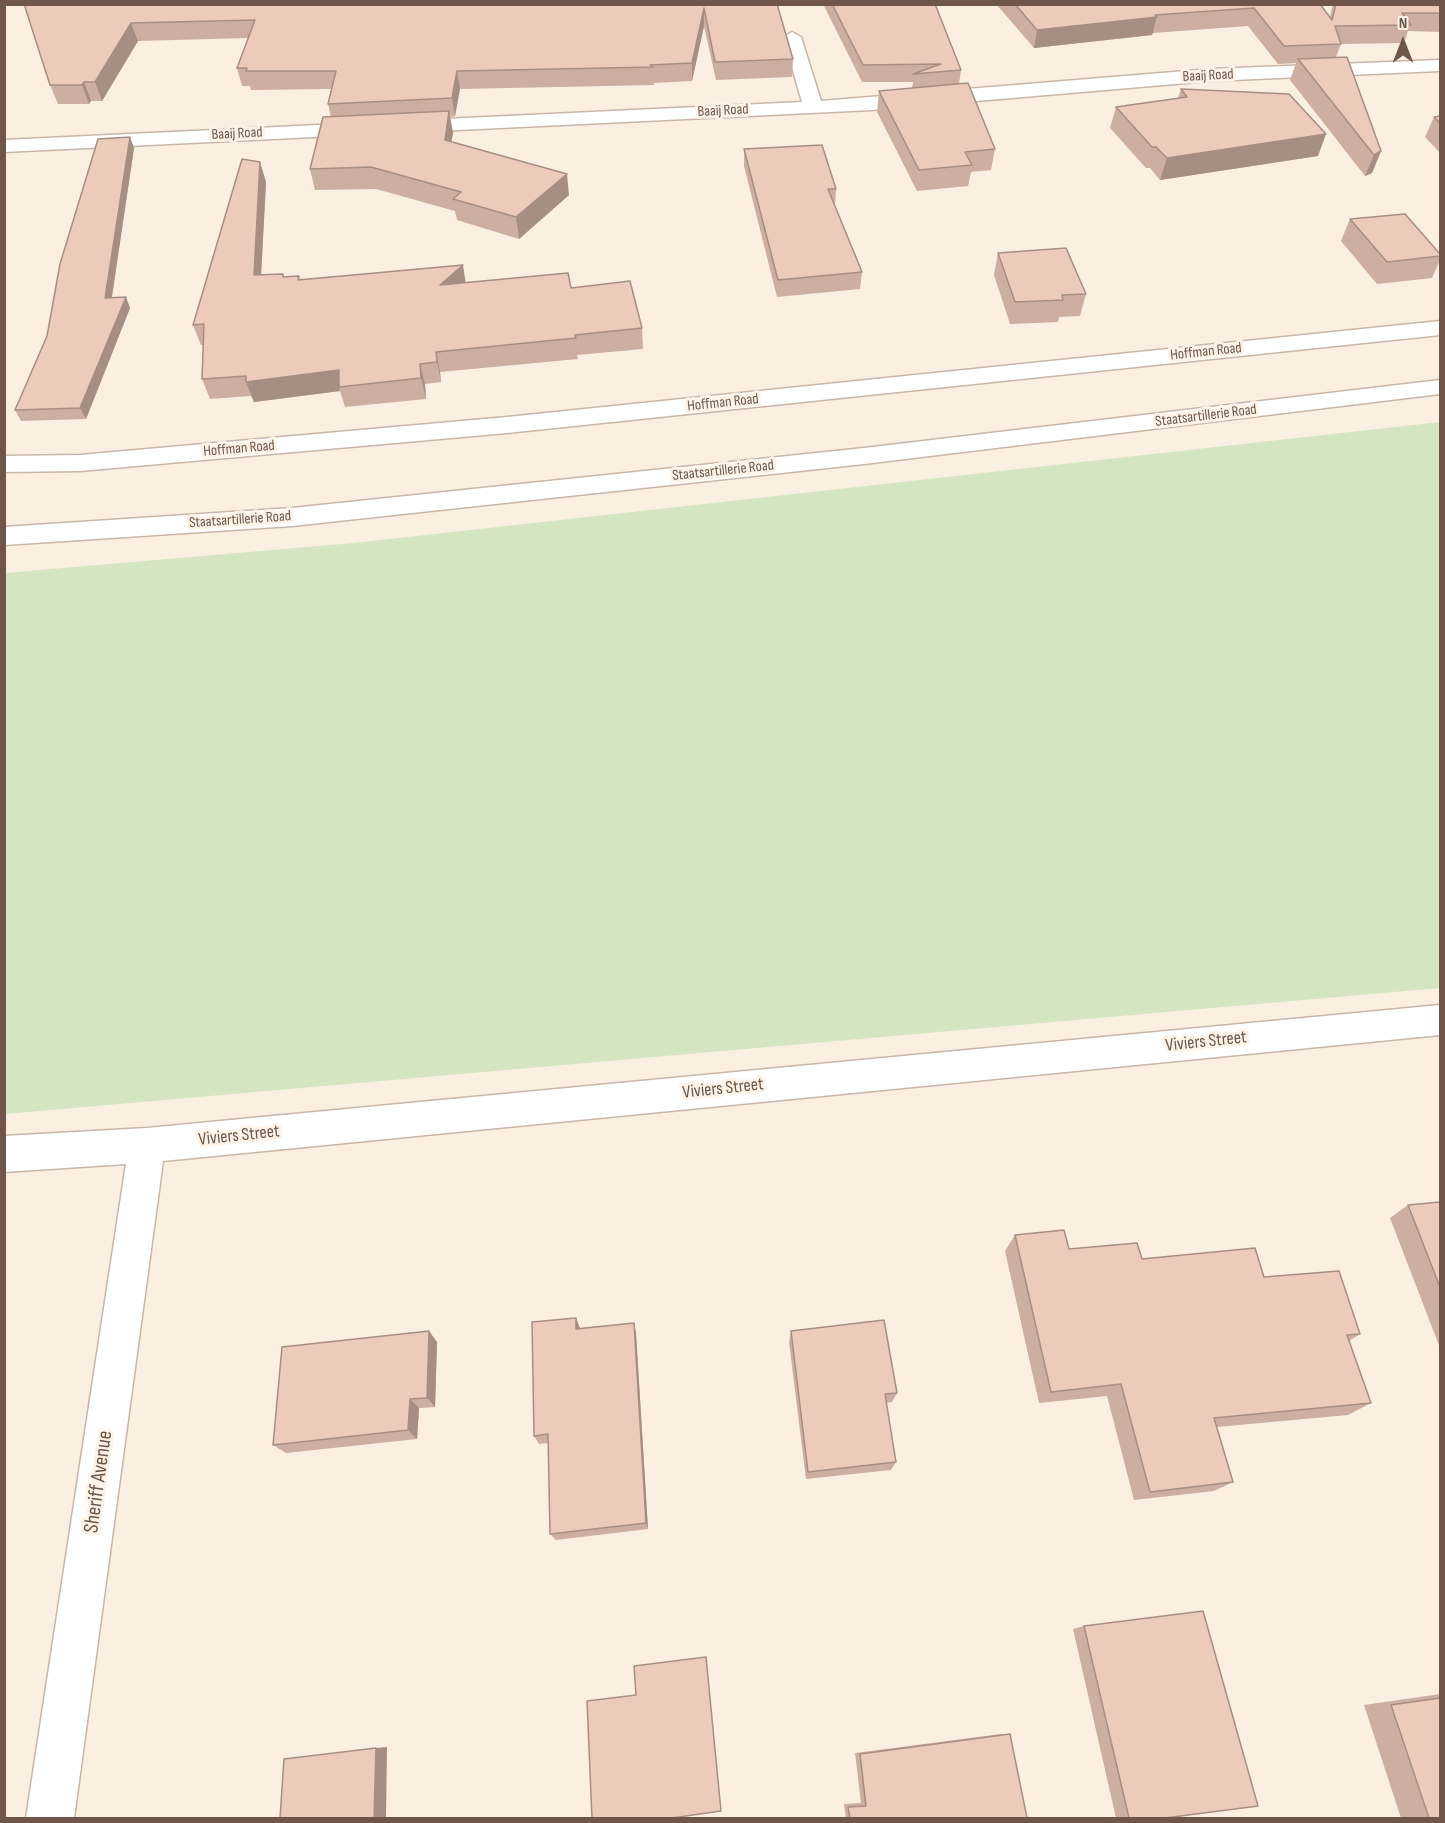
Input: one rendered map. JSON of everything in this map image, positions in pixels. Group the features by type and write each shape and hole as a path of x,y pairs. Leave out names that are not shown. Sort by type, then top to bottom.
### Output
{"street":[{"path":"792,37 813,107"},
{"name":"Baaij Road","path":"4,146 813,107 1210,75 1440,66"},
{"path":"4,159 5,164"},
{"name":"Hoffman Road","path":"4,464 80,463 507,425 1440,328"},
{"name":"Staatsartillerie Road","path":"4,536 304,516 852,457 1440,387"},
{"name":"Viviers Street","path":"4,1154 147,1145 1440,1020"},
{"name":"Sheriff Avenue","path":"50,1818 147,1145"}],"green space":[{"path":"1440,422 1440,988 5,1114 5,573 354,543"}],"building":[{"path":"26,4 777,4 793,59 715,62 704,8 692,63 650,65 653,67 457,71 452,98 328,104 336,71 246,71 247,68 237,68 255,20 131,23 95,82 84,82 82,85 50,85 25,7"},
{"path":"832,4 935,4 961,70 913,74 941,64 863,65"},
{"path":"1015,4 1320,4 1332,20 1336,4 1440,4 1440,13 1402,13 1411,25 1335,26 1341,44 1284,46 1254,8 1155,15 1157,17 1037,30"},
{"path":"1347,57 1381,151 1374,155 1298,59"},
{"path":"968,83 995,149 965,152 972,165 919,170 879,91"},
{"path":"1181,89 1289,94 1326,134 1167,158 1156,147 1152,147 1116,107 1187,97"},
{"path":"449,111 445,140 567,174 516,217 453,199 461,192 371,167 310,169 323,117"},
{"path":"130,137 105,298 126,297 80,408 15,410 47,336 60,264 98,139"},
{"path":"822,145 836,189 828,189 862,272 778,280 744,149"},
{"path":"242,159 260,162 254,275 283,274 283,277 299,276 298,280 463,265 440,285 568,273 571,288 630,281 642,328 575,335 576,338 436,352 437,362 420,364 421,378 339,387 339,370 246,382 246,376 202,379 204,324 193,325"},
{"path":"1405,214 1440,256 1387,262 1350,219"},
{"path":"1066,248 1086,294 1062,295 1063,300 1015,302 998,253"},
{"path":"1440,1202 1440,1287 1408,1205"},
{"path":"1064,1230 1069,1249 1137,1243 1142,1259 1255,1248 1264,1277 1339,1271 1360,1334 1347,1335 1371,1403 1214,1418 1233,1482 1150,1492 1121,1384 1051,1392 1015,1235"},
{"path":"576,1318 576,1329 634,1323 646,1523 550,1534 548,1434 534,1436 532,1322"},
{"path":"884,1320 897,1393 885,1394 896,1462 808,1472 791,1331"},
{"path":"429,1331 427,1398 410,1399 408,1430 273,1445 282,1347"},
{"path":"1203,1611 1258,1806 1165,1818 1129,1818 1084,1626"},
{"path":"706,1657 721,1811 672,1818 592,1818 587,1701 636,1695 634,1666"},
{"path":"1440,1698 1440,1818 1429,1818 1391,1705"},
{"path":"1010,1734 1027,1818 850,1818 848,1807 866,1806 860,1754"},
{"path":"376,1748 374,1818 280,1818 284,1759"}]}
